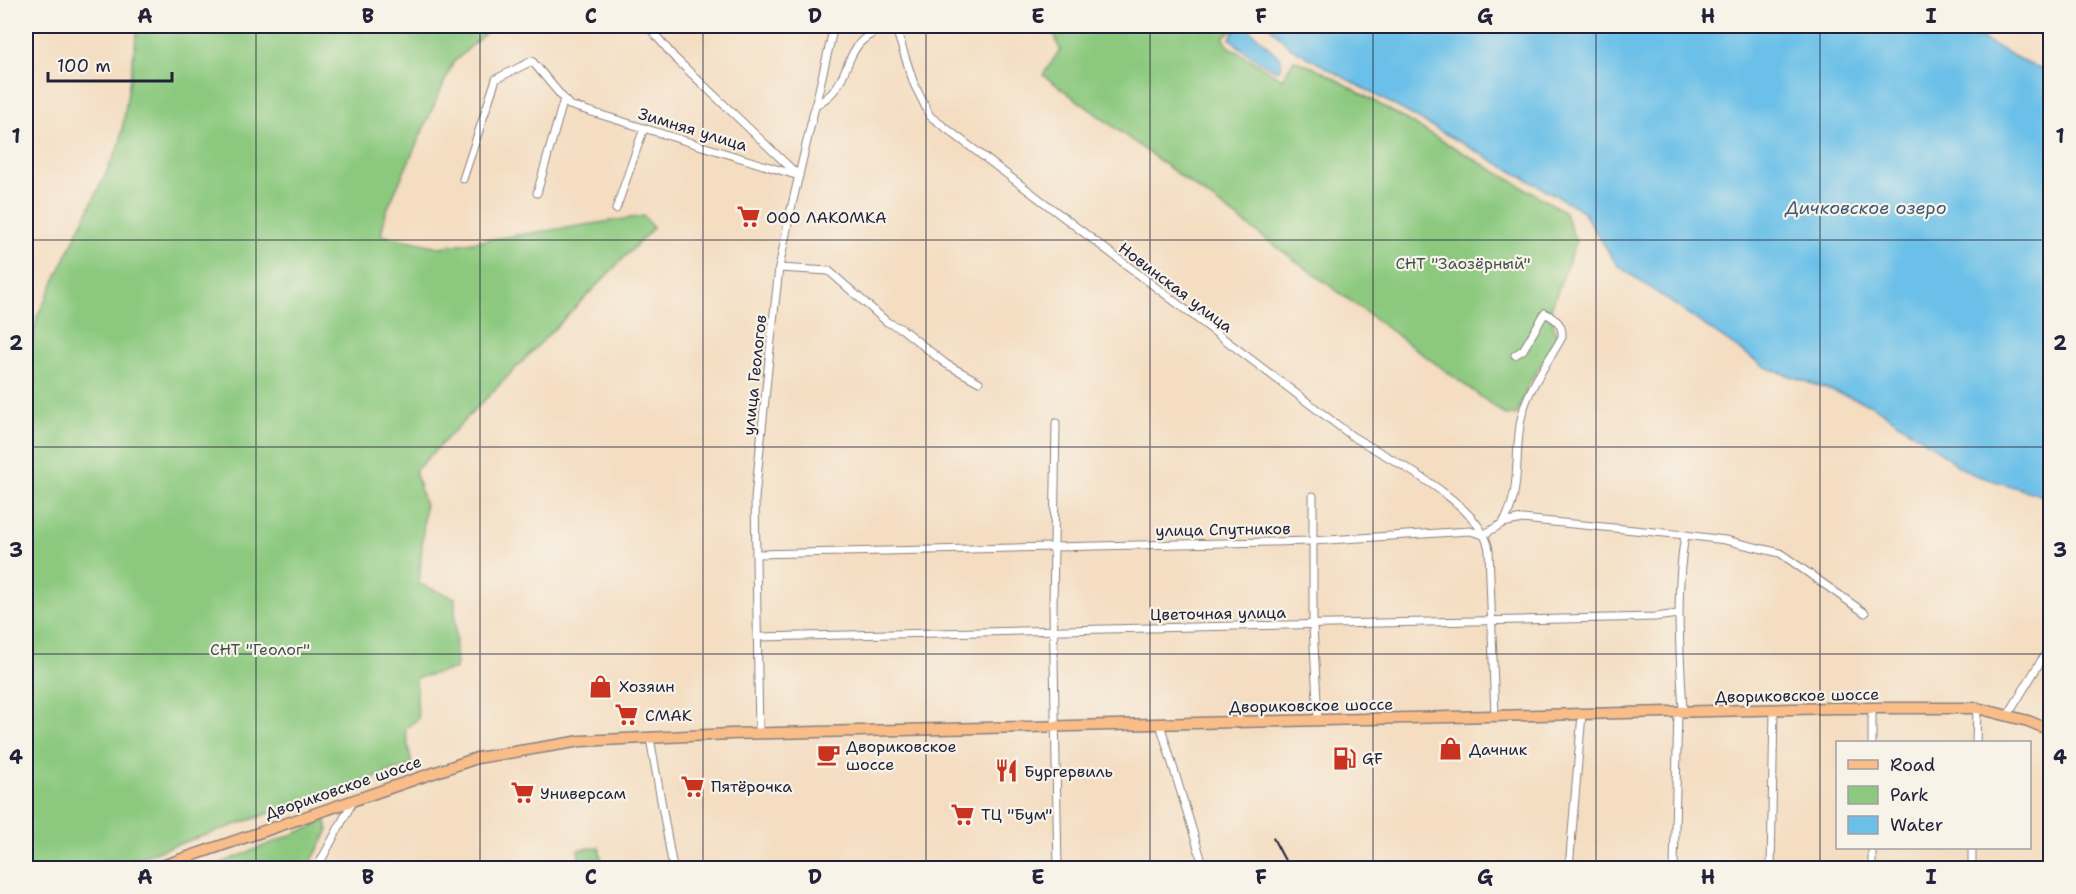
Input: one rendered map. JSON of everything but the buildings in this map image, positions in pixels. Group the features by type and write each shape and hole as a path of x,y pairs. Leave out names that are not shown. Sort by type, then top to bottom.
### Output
{"main road":[{"name":"Двориковское шоссе","path":"156,868 450,767 504,752 581,741 759,734 1872,708 1977,708 2007,715 2050,730"}],"street":[{"name":"Зимняя улица","path":"648,26 674,57 799,176"},
{"name":"улица Геологов","path":"759,734 755,498 779,268 834,26"},
{"path":"815,105 833,94 855,48 866,35 878,29 895,26"},
{"name":"Новинская улица","path":"895,26 914,84 930,116 1352,436 1420,477 1458,505 1477,523 1483,535"},
{"name":"Зимняя улица","path":"464,178 496,79 532,61 569,105 799,176"},
{"path":"537,193 564,99"},
{"path":"616,209 644,128"},
{"path":"779,268 829,271 887,322 902,329 946,364 979,382"},
{"path":"1503,524 1511,510 1521,416 1533,385 1562,337 1563,329 1557,320 1545,313 1523,350 1515,355"},
{"path":"1056,423 1053,628 1058,868"},
{"path":"1313,496 1313,626 1318,720"},
{"path":"1494,716 1489,550 1488,538 1483,535 1503,524 1522,519 1685,535 1725,540 1780,553 1865,613"},
{"name":"улица Спутников","path":"756,554 1312,541 1470,531 1483,535"},
{"path":"1674,868 1681,712 1679,570 1685,535"},
{"name":"Цветочная улица","path":"758,637 1053,628 1313,626 1655,617 1678,614"},
{"path":"2007,715 2050,646"},
{"path":"1872,708 1872,741"},
{"path":"1976,741 1977,708"},
{"path":"1771,868 1774,710"},
{"path":"1569,868 1582,714"},
{"path":"1160,724 1204,868"},
{"path":"650,738 673,868"},
{"path":"317,868 354,799"},
{"path":"1872,849 1872,868"},
{"path":"1972,849 1972,868"}],"green space":[{"name":"СНТ \"Геолог\"","path":"138,26 493,26 453,63 386,212 381,235 440,247 644,216 653,228 415,471 425,506 419,584 455,598 456,669 416,678 418,719 405,729 412,765 108,868 26,868 26,376 37,317 120,144"},
{"name":"СНТ \"Заозёрный\"","path":"1051,26 1237,26 1223,37 1229,47 1282,79 1294,60 1320,70 1564,211 1576,242 1550,311 1557,337 1528,386 1517,414 1507,416 1043,75 1060,50"},
{"path":"326,821 328,831 308,868 209,868"},
{"path":"599,847 603,868 581,868 578,850"}],"water":[{"name":"Дичковское озеро","path":"1269,26 1959,26 2026,63 2050,71 2050,498 1975,475 1958,466 1872,405 1765,367 1617,265 1582,210 1291,48"},
{"path":"1237,27 1247,27 1281,59 1280,68 1277,71 1240,48 1230,38"}],"railway":[{"path":"1273,838 1289,868"}],"place":[{"name":"ООО ЛАКОМКА","path":"748,217"},
{"name":"Хозяин","path":"601,686"},
{"name":"СМАК","path":"627,715"},
{"name":"Дачник","path":"1451,749"},
{"name":"Двориковское шоссе","path":"828,755"},
{"name":"GF","path":"1344,758"},
{"name":"Бургервиль","path":"1006,771"},
{"name":"Пятёрочка","path":"693,786"},
{"name":"Универсам","path":"522,793"},
{"name":"ТЦ \"Бум\"","path":"963,814"}]}
